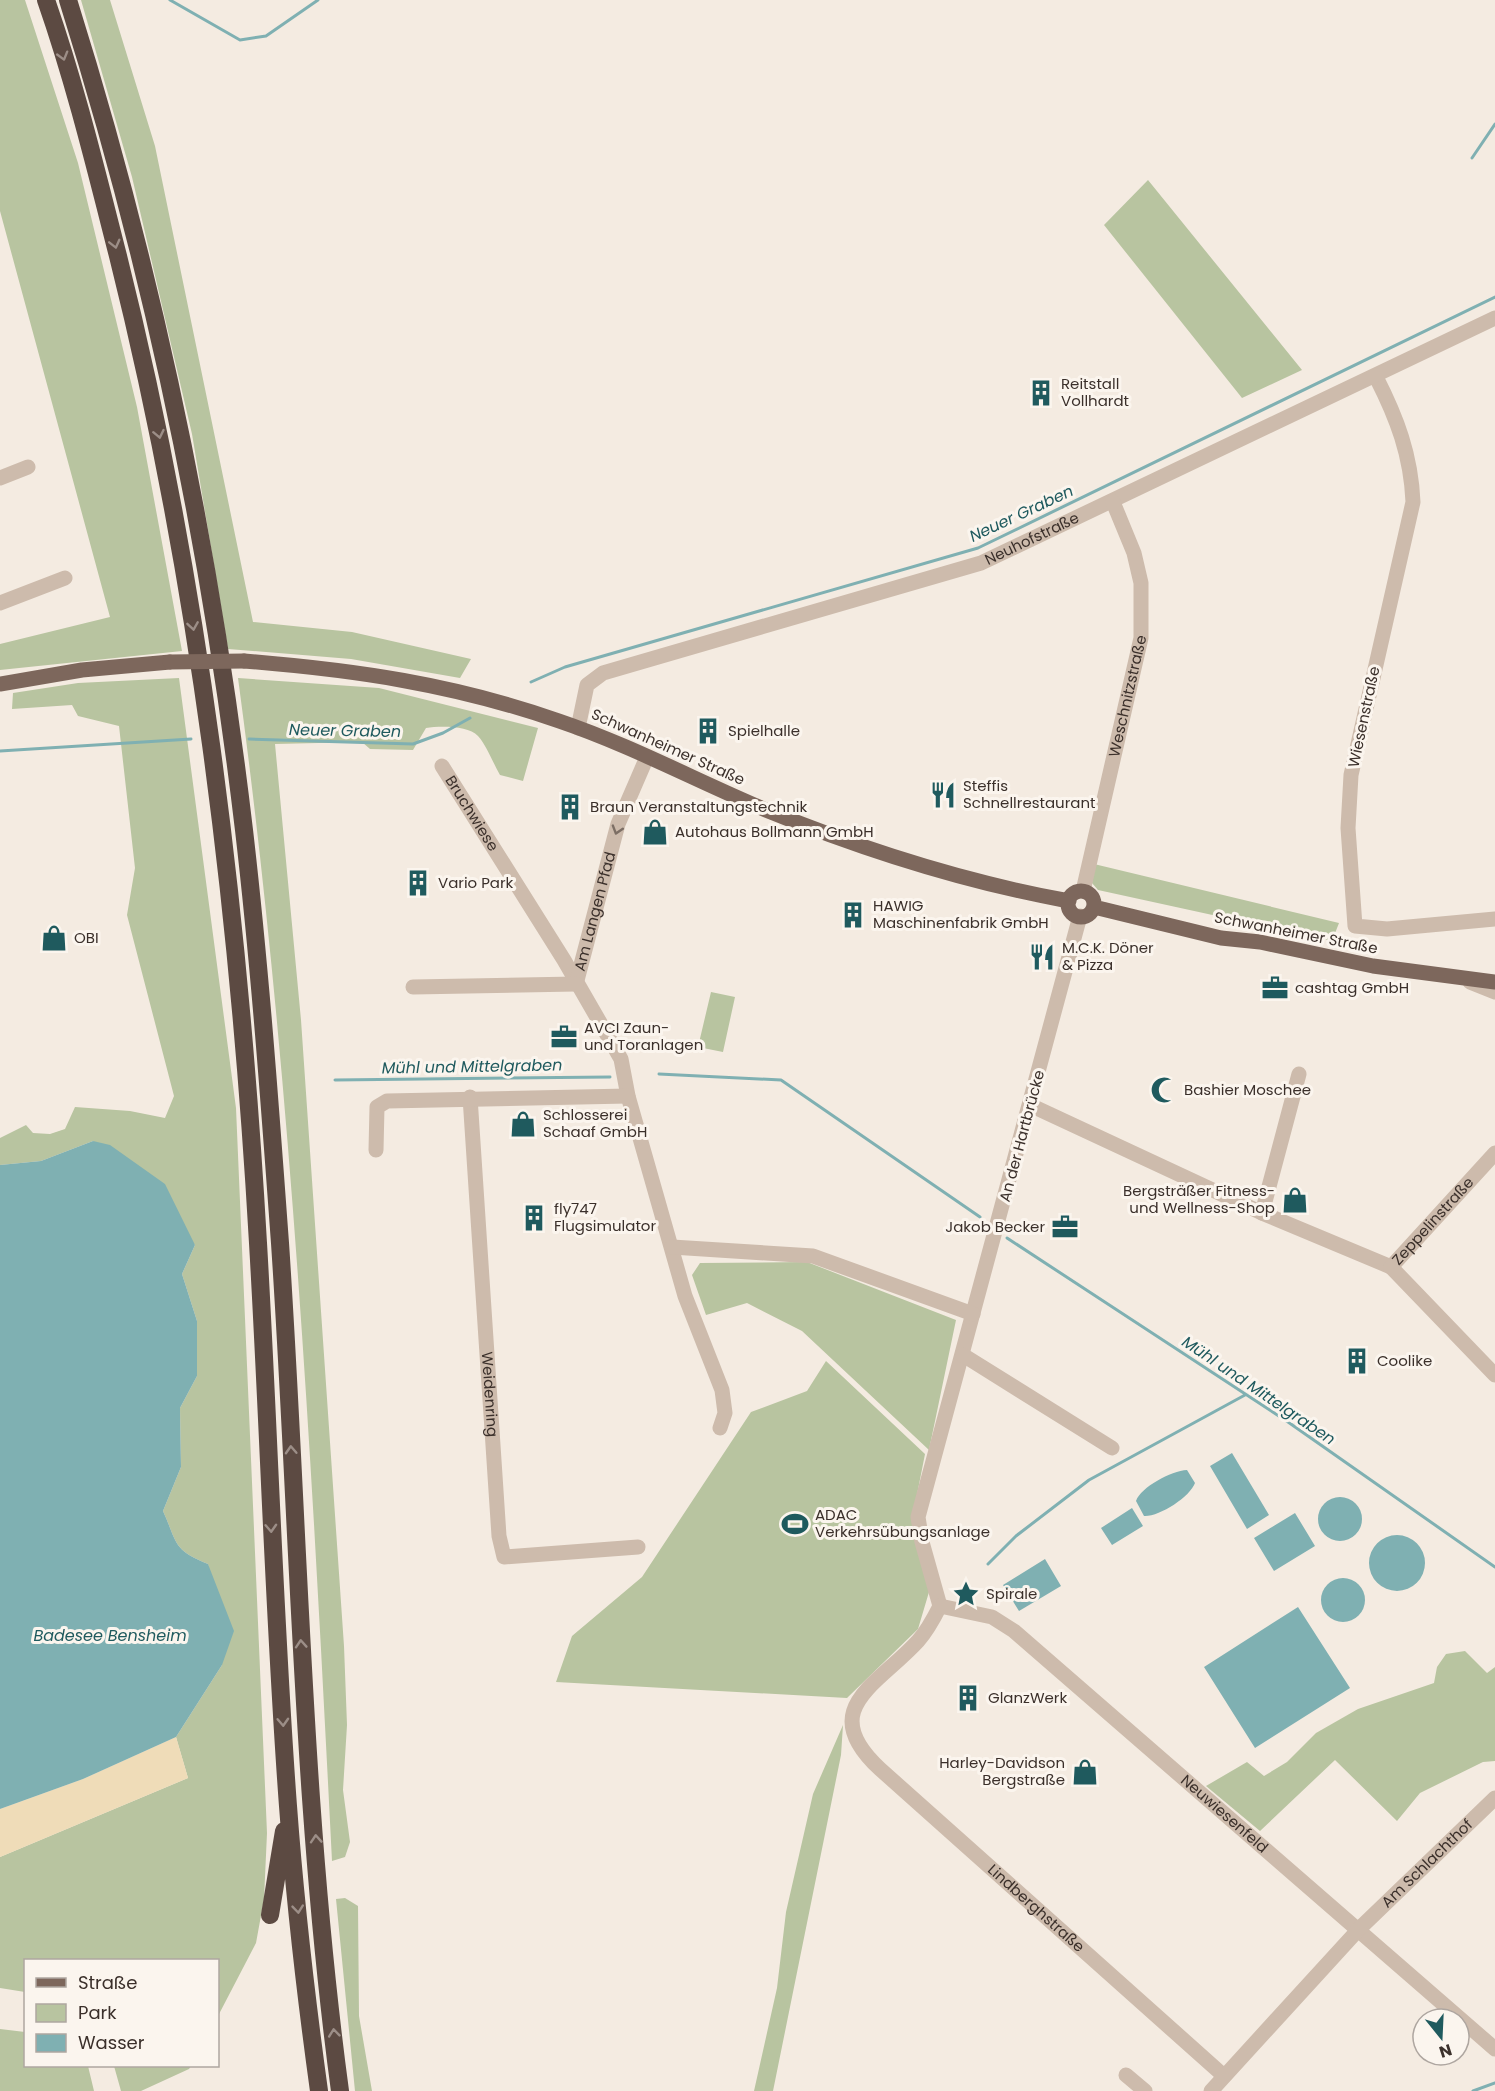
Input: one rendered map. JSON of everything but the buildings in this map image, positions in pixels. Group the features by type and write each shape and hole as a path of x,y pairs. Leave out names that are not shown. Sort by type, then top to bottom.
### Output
{"highway":[{"path":"45,0 101,191 166,468 202,684 223,832 243,1032 257,1234 288,1809 319,2091"},
{"path":"68,0 118,176 187,468 211,596 244,829 257,954 280,1247 298,1610 323,1934 340,2091"},
{"path":"270,1915 288,1809"}],"main road":[{"name":"Schwanheimer Straße","path":"0,684 82,670 170,662 244,661 336,668 414,680 480,696 578,728 764,809 855,844 943,872 1069,901"},
{"path":"1083,891 1092,897 1094,907 1090,913 1080,916 1070,910 1069,901 1076,892 1083,891"},
{"name":"Schwanheimer Straße","path":"1094,907 1221,938 1260,942 1372,966 1495,982"}],"street":[{"name":"Neuhofstraße","path":"578,728 587,685 603,673 981,563 1495,318"},
{"name":"Wiesenstraße","path":"1376,376 1396,417 1405,444 1412,475 1413,502 1351,775 1348,828 1355,926 1387,929 1495,919"},
{"path":"0,478 28,467"},
{"name":"Weschnitzstraße","path":"1083,891 1141,638 1138,573 1134,553 1113,502"},
{"path":"0,603 64,578"},
{"name":"Am Langen Pfad","path":"628,1096 621,1059 576,984 618,824 647,757"},
{"name":"Bruchwiese","path":"442,766 576,984"},
{"name":"An der Hartbrücke","path":"940,1606 922,1542 918,1517 1080,916"},
{"path":"1465,979 1495,992"},
{"path":"413,987 576,984"},
{"path":"1262,1213 1299,1074"},
{"path":"376,1150 377,1107 381,1102 470,1097 628,1096 685,1296 722,1390 725,1413 720,1428"},
{"name":"Weidenring","path":"470,1097 494,1473 499,1536 504,1557 638,1546"},
{"name":"Zeppelinstraße","path":"1030,1105 1262,1213 1392,1267 1495,1153"},
{"path":"672,1247 813,1256 973,1314"},
{"path":"1392,1267 1495,1375"},
{"path":"963,1355 1112,1448"},
{"name":"Lindberghstraße","path":"940,1606 919,1640 864,1691 856,1704 852,1720 853,1736 861,1752 1224,2076"},
{"name":"Neuwiesenfeld","path":"940,1606 992,1617 1014,1631 1495,2049"},
{"name":"Am Schlachthof","path":"1359,1929 1495,1798"},
{"path":"1211,2091 1359,1929"},
{"path":"1126,2075 1145,2091"}],"green space":[{"path":"0,0 25,0 78,163 137,407 182,651 0,670 0,644 110,617 0,211"},
{"path":"81,0 110,0 155,146 253,622 352,632 471,659 460,678 351,659 228,649 192,434 132,177"},
{"path":"1148,180 1302,370 1242,398 1104,225"},
{"path":"179,678 236,1108 267,1833 264,1899 256,1943 219,2014 219,1959 24,1959 24,1992 0,1988 0,1857 188,1778 176,1737 222,1665 208,1564 182,1549 174,1538 163,1511 181,1467 180,1408 197,1376 197,1321 182,1274 195,1245 93,1141 41,1161 0,1165 0,1138 26,1125 33,1133 50,1134 65,1129 75,1107 130,1111 165,1118 174,1096 127,915 135,868 119,726 78,716 72,705 12,709 13,693 78,683"},
{"path":"238,678 379,688 538,728 523,781 500,775 478,736 461,728 426,728 413,750 370,749 362,742 275,744 301,1020 344,1646 347,1725 343,1790 350,1842 345,1857 332,1861 307,1416 286,1120 256,825"},
{"path":"1094,864 1339,923 1332,941 1098,890 1092,883"},
{"path":"711,992 735,997 723,1052 698,1047"},
{"path":"807,1262 956,1320 929,1450 802,1331 747,1303 706,1315 692,1275 700,1263"},
{"name":"ADAC Verkehrsübungsanlage","path":"826,1361 925,1454 913,1515 929,1592 918,1629 847,1698 556,1682 572,1636 642,1577 751,1412 807,1391"},
{"path":"1465,1651 1487,1673 1495,1667 1495,1761 1483,1762 1420,1793 1397,1821 1335,1760 1260,1831 1206,1786 1247,1762 1264,1776 1287,1762 1316,1733 1358,1709 1434,1683 1437,1667 1446,1654"},
{"path":"843,1725 841,1755 773,2091 754,2091 777,1988 786,1912 813,1794"},
{"path":"345,1898 358,1906 359,2016 372,2091 355,2091 336,1899"},
{"path":"0,2029 24,2032 24,2067 88,2067 94,2091 0,2091"},
{"path":"114,2067 190,2067 141,2091 121,2091"}],"sand":[{"path":"176,1737 188,1778 0,1857 0,1809 83,1779"}],"water":[{"name":"Badesee Bensheim","path":"93,1141 110,1145 165,1184 195,1245 182,1274 197,1321 197,1376 180,1408 181,1467 163,1511 174,1538 182,1549 208,1564 234,1631 222,1665 176,1737 83,1779 0,1809 0,1165 41,1161"},
{"path":"1232,1453 1269,1515 1247,1529 1210,1466"},
{"path":"1187,1470 1195,1483 1187,1494 1165,1510 1144,1516 1136,1501 1144,1490 1165,1477"},
{"path":"1340,1497 1356,1503 1362,1519 1356,1535 1340,1541 1324,1535 1318,1519 1324,1503"},
{"path":"1132,1508 1143,1526 1112,1545 1101,1528"},
{"path":"1295,1513 1315,1546 1274,1571 1254,1538"},
{"path":"1391,1535 1403,1535 1413,1539 1421,1547 1425,1563 1421,1579 1413,1587 1403,1591 1391,1591 1381,1587 1373,1579 1369,1569 1369,1557 1373,1547 1381,1539"},
{"path":"1045,1559 1061,1586 1019,1611 1003,1585"},
{"path":"1343,1578 1359,1584 1365,1600 1359,1616 1343,1622 1327,1616 1321,1600 1327,1584"},
{"path":"1298,1607 1350,1688 1255,1748 1204,1667"}],"waterway":[{"path":"170,0 240,40 266,36 318,0"},
{"path":"1472,158 1495,124"},
{"name":"Neuer Graben","path":"531,682 565,667 978,548 1495,297"},
{"name":"Neuer Graben","path":"249,739 413,744 443,733 470,718"},
{"name":"Neuer Graben","path":"0,751 191,739"},
{"name":"Mühl und Mittelgraben","path":"659,1074 781,1080 980,1217"},
{"name":"Mühl und Mittelgraben","path":"335,1080 610,1077"},
{"name":"Mühl und Mittelgraben","path":"1007,1238 1288,1422 1495,1567"},
{"path":"988,1564 1016,1536 1089,1480 1245,1395"},
{"path":"1473,2091 1495,2083"}],"place":[{"name":"Reitstall Vollhardt","path":"1041,393"},
{"name":"Spielhalle","path":"708,731"},
{"name":"Steffis Schnellrestaurant","path":"943,795"},
{"name":"Braun Veranstaltungstechnik","path":"570,807"},
{"name":"Autohaus Bollmann GmbH","path":"655,832"},
{"name":"Vario Park","path":"418,883"},
{"name":"HAWIG Maschinenfabrik GmbH","path":"853,915"},
{"name":"OBI","path":"54,938"},
{"name":"M.C.K. Döner & Pizza","path":"1042,957"},
{"name":"cashtag GmbH","path":"1275,988"},
{"name":"AVCI Zaun- und Toranlagen","path":"564,1037"},
{"name":"Bashier Moschee","path":"1164,1090"},
{"name":"Schlosserei Schaaf GmbH","path":"523,1124"},
{"name":"Bergsträßer Fitness- und Wellness-Shop","path":"1295,1200"},
{"name":"fly747 Flugsimulator","path":"534,1218"},
{"name":"Jakob Becker","path":"1065,1227"},
{"name":"Coolike","path":"1357,1361"},
{"name":"ADAC Verkehrsübungsanlage","path":"795,1524"},
{"name":"Spirale","path":"966,1594"},
{"name":"GlanzWerk","path":"968,1698"},
{"name":"Harley-Davidson Bergstraße","path":"1085,1772"}]}
